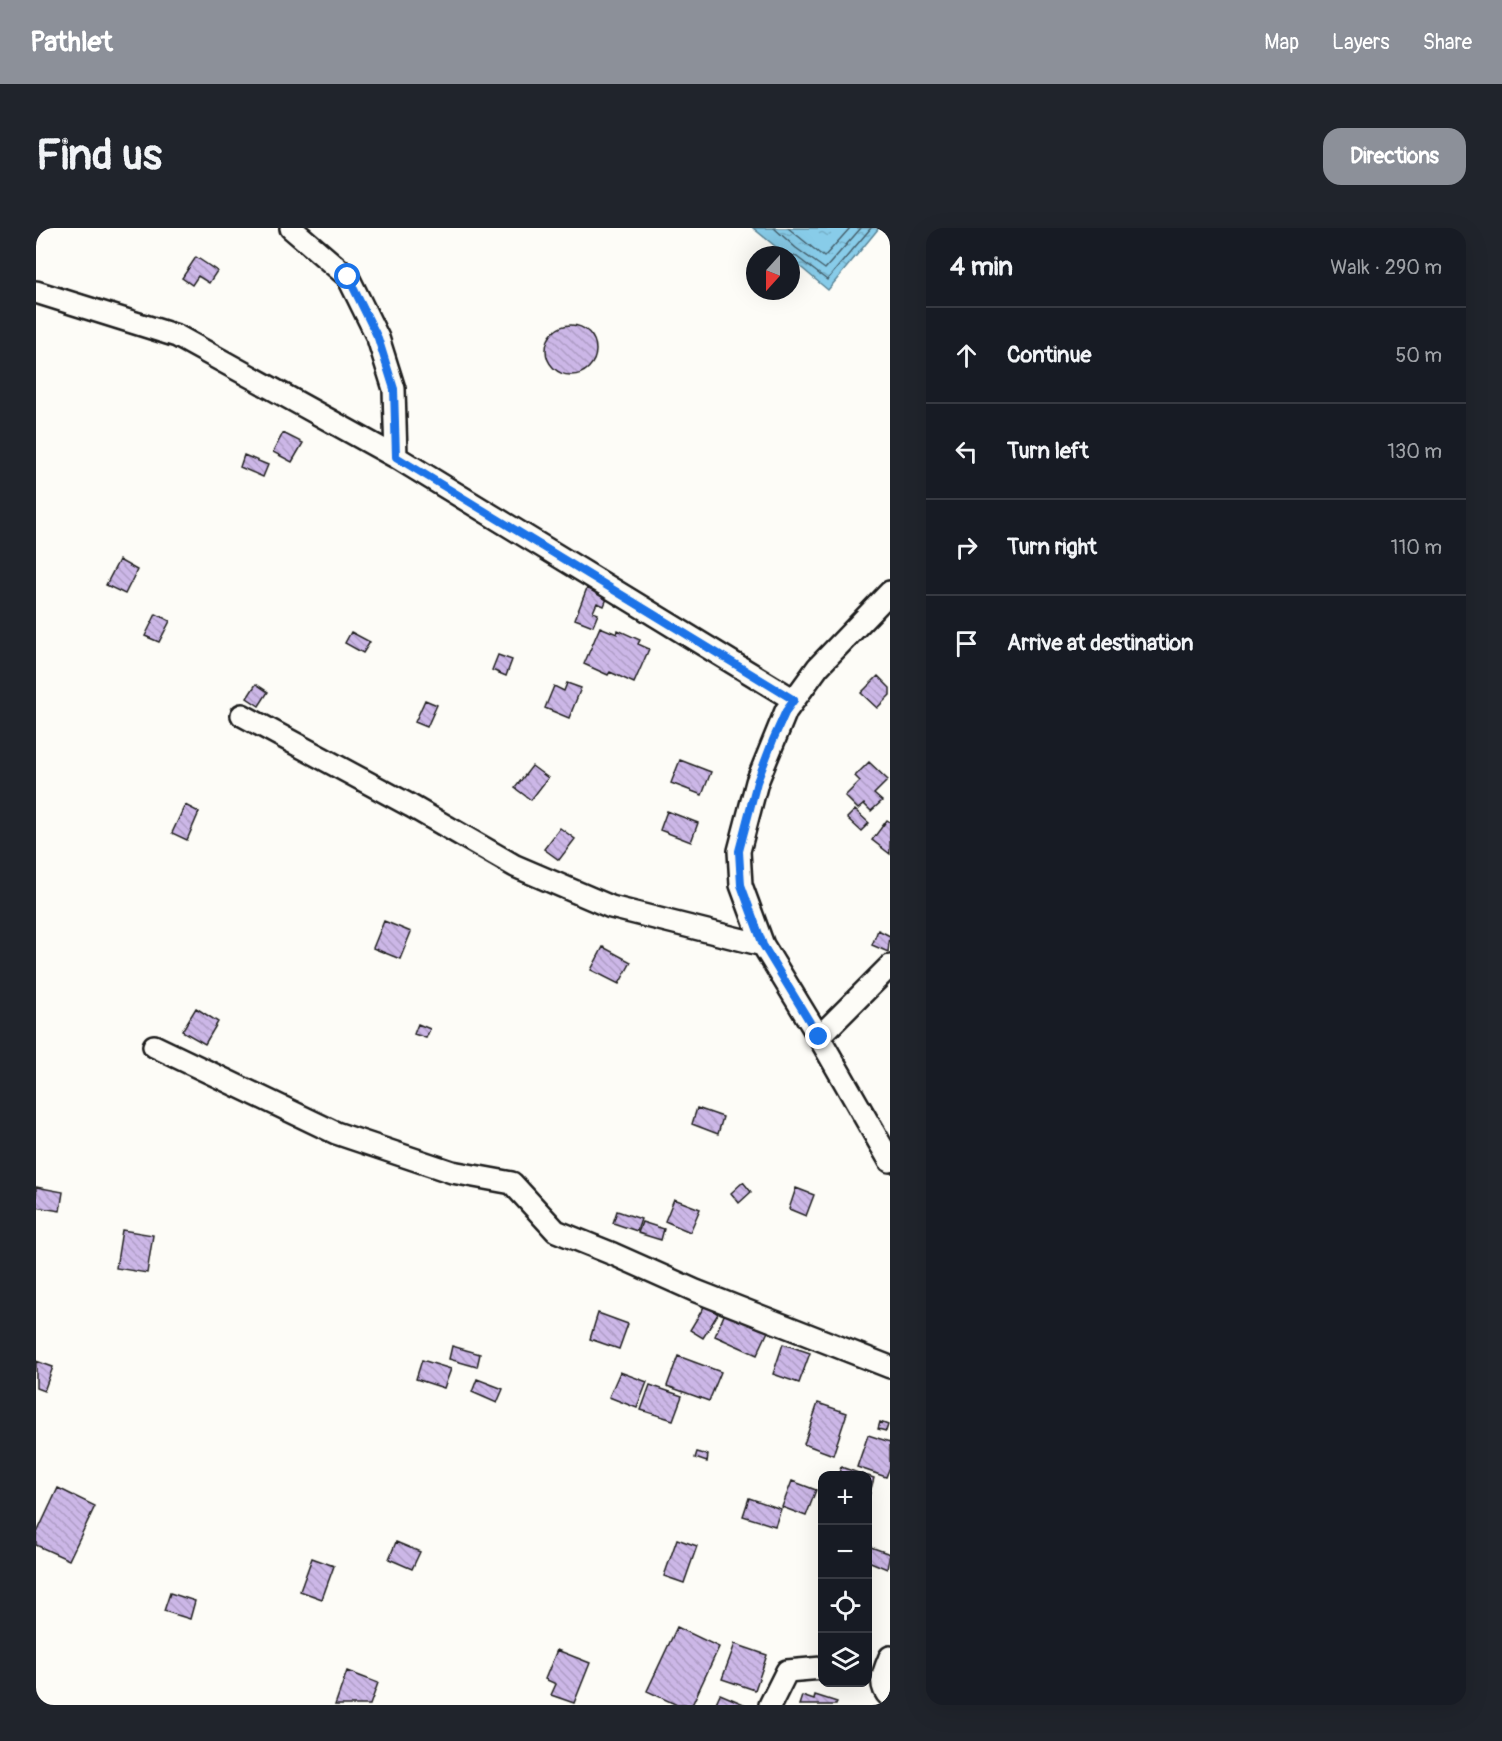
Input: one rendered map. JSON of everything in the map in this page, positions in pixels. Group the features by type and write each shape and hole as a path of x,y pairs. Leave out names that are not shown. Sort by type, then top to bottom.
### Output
{"street":[{"path":"291,228 348,277 378,338 394,389 396,457"},
{"path":"36,292 177,336 396,457 794,700"},
{"path":"890,592 818,667 786,711 757,782 739,851 741,885 763,945 890,1161"},
{"path":"242,715 411,806 515,866 611,907 763,945"},
{"path":"819,1037 890,966"},
{"path":"154,1046 336,1133 452,1172 512,1183 555,1231 696,1291 890,1367"},
{"path":"880,1687 890,1657"},
{"path":"770,1705 787,1671 818,1668"}],"water":[{"path":"753,228 879,228 828,290 800,267 800,246 775,246"}],"building":[{"path":"196,257 217,271 209,283 198,276 192,285 182,278"},
{"path":"566,325 576,325 589,332 596,345 596,355 589,368 576,375 566,375 557,371 550,364 546,355 546,345 550,336 557,329"},
{"path":"283,433 303,443 292,462 273,452"},
{"path":"244,455 268,465 263,477 240,467"},
{"path":"119,560 137,570 125,594 106,585"},
{"path":"587,588 608,596 604,606 597,603 593,612 598,614 593,626 575,619"},
{"path":"156,614 170,621 159,642 145,636"},
{"path":"600,627 617,634 618,630 640,640 638,644 649,649 634,683 584,664"},
{"path":"351,632 370,642 363,653 345,643"},
{"path":"498,655 512,660 506,676 492,670"},
{"path":"878,676 890,688 890,695 877,708 861,693"},
{"path":"567,683 581,688 569,718 545,708 554,686 564,691"},
{"path":"256,684 268,692 259,706 247,698"},
{"path":"425,700 437,705 427,727 415,722"},
{"path":"680,760 711,772 702,795 671,783"},
{"path":"869,762 888,780 874,794 882,801 871,811 864,804 858,809 845,796 860,781 855,776"},
{"path":"532,766 548,778 531,800 515,788"},
{"path":"185,805 199,812 187,840 172,833"},
{"path":"855,810 869,823 861,831 847,818"},
{"path":"667,811 698,823 691,842 660,830"},
{"path":"887,820 890,822 890,854 872,840"},
{"path":"560,828 575,839 559,860 544,849"},
{"path":"384,921 411,932 400,959 373,948"},
{"path":"878,930 890,936 888,952 872,945"},
{"path":"603,947 631,962 619,984 591,970"},
{"path":"196,1008 218,1022 205,1044 182,1031"},
{"path":"418,1024 430,1029 426,1038 414,1034"},
{"path":"697,1108 723,1117 718,1134 692,1124"},
{"path":"743,1182 751,1192 739,1203 731,1193"},
{"path":"36,1187 63,1192 60,1211 36,1207"},
{"path":"796,1188 814,1195 806,1216 789,1209"},
{"path":"674,1199 700,1209 690,1232 665,1221"},
{"path":"617,1211 641,1219 637,1231 613,1223"},
{"path":"642,1222 664,1229 661,1240 638,1233"},
{"path":"122,1230 153,1235 147,1273 116,1268"},
{"path":"705,1305 718,1314 703,1338 690,1330"},
{"path":"728,1306 771,1325 757,1355 715,1336"},
{"path":"598,1313 628,1324 619,1349 590,1339"},
{"path":"783,1344 810,1353 799,1383 773,1374"},
{"path":"452,1346 480,1354 477,1367 449,1359"},
{"path":"678,1356 721,1372 709,1401 667,1386"},
{"path":"422,1360 451,1369 444,1388 416,1379"},
{"path":"36,1361 53,1367 44,1391 36,1388"},
{"path":"620,1372 647,1382 637,1408 609,1397"},
{"path":"477,1379 503,1389 497,1403 472,1392"},
{"path":"650,1385 682,1396 673,1420 641,1410"},
{"path":"818,1403 847,1413 833,1455 804,1444"},
{"path":"880,1422 888,1425 886,1431 878,1429"},
{"path":"868,1435 890,1442 890,1467 886,1477 857,1467"},
{"path":"697,1452 708,1455 707,1462 695,1458"},
{"path":"841,1467 853,1471 840,1471"},
{"path":"792,1481 816,1490 806,1516 782,1507"},
{"path":"58,1488 95,1506 69,1560 36,1545 36,1535"},
{"path":"749,1498 781,1509 775,1526 743,1516"},
{"path":"677,1539 697,1546 684,1583 664,1576"},
{"path":"396,1542 420,1552 412,1569 389,1559"},
{"path":"872,1547 890,1554 887,1569 872,1563"},
{"path":"312,1558 334,1566 322,1599 300,1591"},
{"path":"170,1593 195,1601 190,1619 164,1611"},
{"path":"677,1627 719,1647 692,1705 677,1705 647,1691"},
{"path":"735,1644 767,1655 755,1690 722,1679"},
{"path":"557,1650 590,1663 574,1703 551,1695 556,1684 545,1679"},
{"path":"347,1671 378,1683 370,1705 335,1705"},
{"path":"720,1694 746,1705 715,1705"},
{"path":"815,1695 837,1702 836,1705 799,1705 802,1696 814,1700"}],"route":[{"path":"348,277 378,338 394,389 396,457 794,700 786,711 757,782 739,851 741,885 763,945 819,1037"}]}
